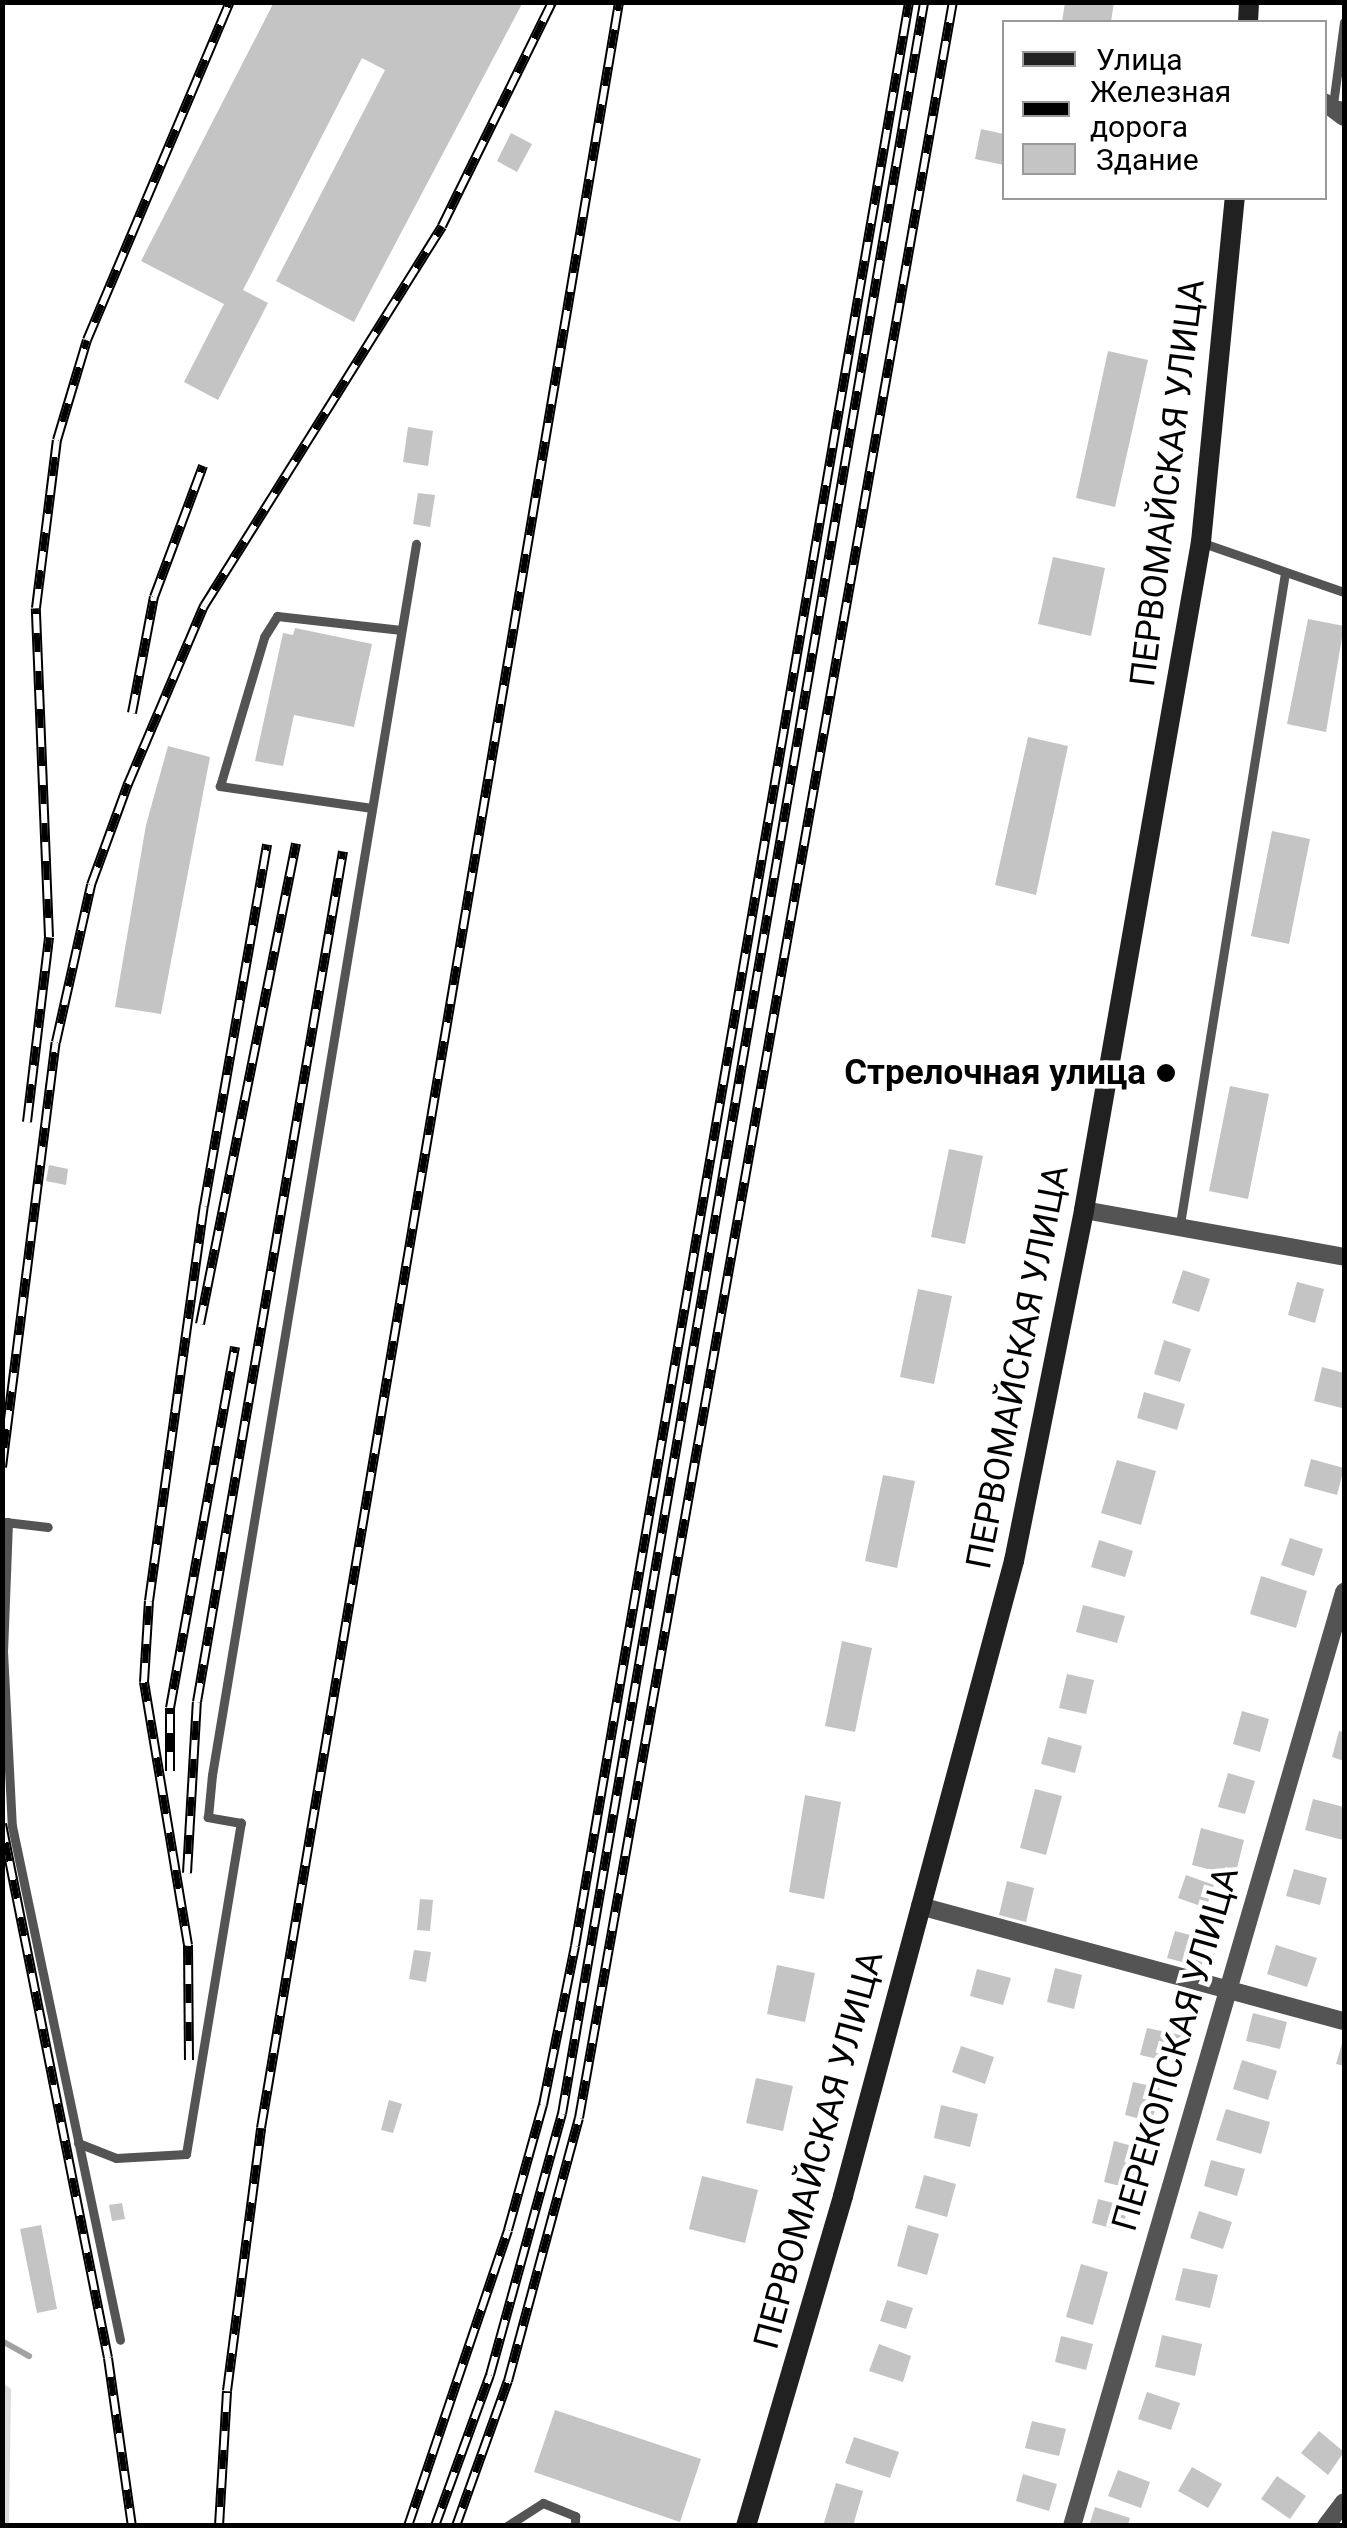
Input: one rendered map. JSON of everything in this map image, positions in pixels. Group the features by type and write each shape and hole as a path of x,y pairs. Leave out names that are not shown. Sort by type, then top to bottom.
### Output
{"main road":[{"name":"ПЕРВОМАЙСКАЯ УЛИЦА","path":"746,2526 1014,1561 1084,1210 1200,542 1235,200"}],"street":[{"path":"1084,1210 1180,1224 1344,1257"},
{"name":"ПЕРЕКОПСКАЯ УЛИЦА","path":"1072,2526 1344,1592"},
{"path":"920,1906 1344,2021"},
{"path":"1326,2526 1344,2504"}],"lane":[{"path":"1337,107 1344,22"},
{"path":"1200,542 1344,592"},
{"path":"78,2143 116,2158 186,2154 241,1823 208,1817 212,1775 416,544"},
{"path":"1180,1224 1285,574"},
{"path":"372,808 220,786 264,637 277,616 401,630"},
{"path":"48,1527 6,1522 3,1651 12,1826 120,2340"},
{"path":"508,2526 543,2503 575,2516 575,2526"}],"shaded area":[{"path":"3,2383 11,2389 9,2526 2,2525"}],"building":[{"path":"274,2 523,2 354,322 276,281 385,70 362,58 243,290 268,303 218,400 184,382 224,304 141,261"},
{"path":"1065,2 1114,2 1111,20 1062,20"},
{"path":"981,129 1002,134 1002,165 975,159"},
{"path":"511,133 532,144 517,172 497,161"},
{"path":"1108,351 1148,360 1115,507 1076,498"},
{"path":"408,427 433,431 428,466 403,462"},
{"path":"418,493 435,495 430,527 413,524"},
{"path":"1053,557 1105,568 1091,636 1038,624"},
{"path":"1308,619 1344,626 1326,732 1287,724"},
{"path":"295,628 372,644 354,727 294,715 283,766 255,761 283,633 293,635"},
{"path":"1028,737 1068,746 1036,895 995,885"},
{"path":"168,746 210,757 161,1014 115,1007 146,825"},
{"path":"1272,831 1310,839 1289,944 1251,936"},
{"path":"1230,1086 1269,1094 1248,1199 1209,1191"},
{"path":"949,1149 983,1156 965,1244 931,1237"},
{"path":"49,1165 68,1169 66,1185 46,1181"},
{"path":"1183,1270 1210,1279 1199,1312 1172,1303"},
{"path":"1297,1282 1324,1289 1315,1323 1288,1315"},
{"path":"918,1289 952,1296 934,1384 900,1377"},
{"path":"1164,1340 1191,1349 1180,1382 1154,1374"},
{"path":"1322,1367 1344,1373 1342,1408 1314,1401"},
{"path":"1144,1392 1185,1404 1177,1430 1137,1418"},
{"path":"1311,1459 1344,1468 1337,1495 1304,1486"},
{"path":"1117,1460 1156,1471 1141,1525 1101,1513"},
{"path":"883,1475 915,1481 897,1568 865,1561"},
{"path":"1290,1538 1323,1549 1314,1576 1281,1565"},
{"path":"1099,1540 1133,1551 1125,1577 1091,1567"},
{"path":"1261,1576 1307,1591 1296,1628 1250,1614"},
{"path":"1083,1605 1125,1616 1117,1643 1076,1632"},
{"path":"842,1641 872,1648 855,1732 825,1726"},
{"path":"1067,1674 1094,1680 1086,1714 1059,1708"},
{"path":"1242,1711 1269,1719 1260,1752 1233,1744"},
{"path":"1339,1731 1344,1732 1344,1761 1332,1757"},
{"path":"1048,1737 1082,1746 1075,1773 1041,1764"},
{"path":"1228,1773 1255,1781 1245,1814 1218,1807"},
{"path":"1035,1789 1062,1796 1046,1855 1020,1848"},
{"path":"805,1795 841,1802 824,1899 789,1892"},
{"path":"1313,1799 1344,1807 1343,1840 1305,1830"},
{"path":"1201,1828 1244,1840 1235,1876 1192,1865"},
{"path":"1294,1869 1327,1878 1320,1905 1286,1896"},
{"path":"1186,1875 1214,1885 1206,1908 1178,1898"},
{"path":"1007,1881 1034,1888 1026,1922 999,1915"},
{"path":"420,1899 433,1900 430,1931 417,1930"},
{"path":"1175,1931 1209,1940 1201,1967 1167,1958"},
{"path":"1276,1945 1317,1958 1307,1987 1267,1974"},
{"path":"414,1950 431,1952 426,1982 409,1979"},
{"path":"777,1965 815,1973 805,2022 767,2014"},
{"path":"1055,1968 1082,1975 1074,2009 1047,2002"},
{"path":"977,1969 1011,1978 1003,2005 970,1996"},
{"path":"1253,2013 1287,2022 1280,2049 1246,2041"},
{"path":"1147,2028 1181,2035 1175,2063 1140,2055"},
{"path":"1344,2037 1344,2066 1336,2064"},
{"path":"961,2046 994,2057 985,2084 952,2072"},
{"path":"1242,2060 1277,2071 1268,2100 1233,2089"},
{"path":"756,2078 793,2086 783,2131 746,2123"},
{"path":"1133,2082 1160,2088 1152,2122 1125,2115"},
{"path":"389,2100 402,2104 393,2133 381,2130"},
{"path":"941,2105 978,2114 970,2147 934,2138"},
{"path":"1226,2109 1270,2122 1261,2154 1216,2140"},
{"path":"1114,2141 1147,2150 1136,2190 1104,2182"},
{"path":"1211,2160 1245,2169 1237,2196 1204,2186"},
{"path":"924,2175 956,2184 947,2217 915,2208"},
{"path":"702,2176 758,2190 745,2243 689,2229"},
{"path":"1098,2199 1128,2207 1122,2231 1092,2223"},
{"path":"122,2203 125,2219 112,2221 109,2205"},
{"path":"1199,2211 1232,2222 1223,2249 1190,2238"},
{"path":"41,2225 57,2309 37,2313 20,2229"},
{"path":"908,2225 939,2234 927,2275 897,2266"},
{"path":"1081,2264 1108,2272 1093,2325 1066,2317"},
{"path":"1183,2268 1218,2275 1210,2308 1175,2300"},
{"path":"887,2300 913,2308 906,2329 880,2321"},
{"path":"1162,2335 1202,2344 1195,2376 1155,2367"},
{"path":"1061,2336 1093,2344 1086,2370 1055,2362"},
{"path":"879,2344 911,2356 903,2382 869,2371"},
{"path":"1147,2392 1180,2403 1171,2430 1138,2419"},
{"path":"555,2410 701,2459 680,2522 534,2472"},
{"path":"1032,2421 1066,2429 1059,2456 1025,2448"},
{"path":"1319,2431 1344,2452 1328,2475 1301,2453"},
{"path":"854,2437 899,2452 890,2478 845,2463"},
{"path":"1192,2467 1222,2484 1208,2508 1178,2491"},
{"path":"1118,2470 1150,2482 1141,2508 1108,2496"},
{"path":"1023,2474 1057,2484 1049,2511 1016,2501"},
{"path":"1277,2476 1306,2496 1290,2519 1261,2499"},
{"path":"836,2483 863,2491 853,2526 823,2526"},
{"path":"1095,2507 1130,2518 1128,2526 1089,2526"}],"waterway":[{"path":"2,2341 29,2356"}],"railway":[{"path":"27,1122 49,937 36,608 57,440 87,340 230,2"},
{"path":"2,1467 56,1042 91,885 128,784 204,606 442,226 552,2"},
{"path":"219,2526 227,2391 261,2128 619,2"},
{"path":"408,2526 508,2230 543,2105 575,1946 909,2"},
{"path":"435,2526 490,2375 562,2114 924,2"},
{"path":"456,2526 508,2381 579,2118 953,2"},
{"path":"132,713 154,597 203,466"},
{"path":"200,1324 296,843"},
{"path":"189,2060 188,1945 144,1682 149,1601 204,1206 267,844"},
{"path":"187,1873 197,1702 343,851"},
{"path":"170,1771 170,1708 235,1347"},
{"path":"2,1824 108,2358 132,2526"}],"place":[{"name":"Стрелочная улица","path":"1166,1073"}]}
